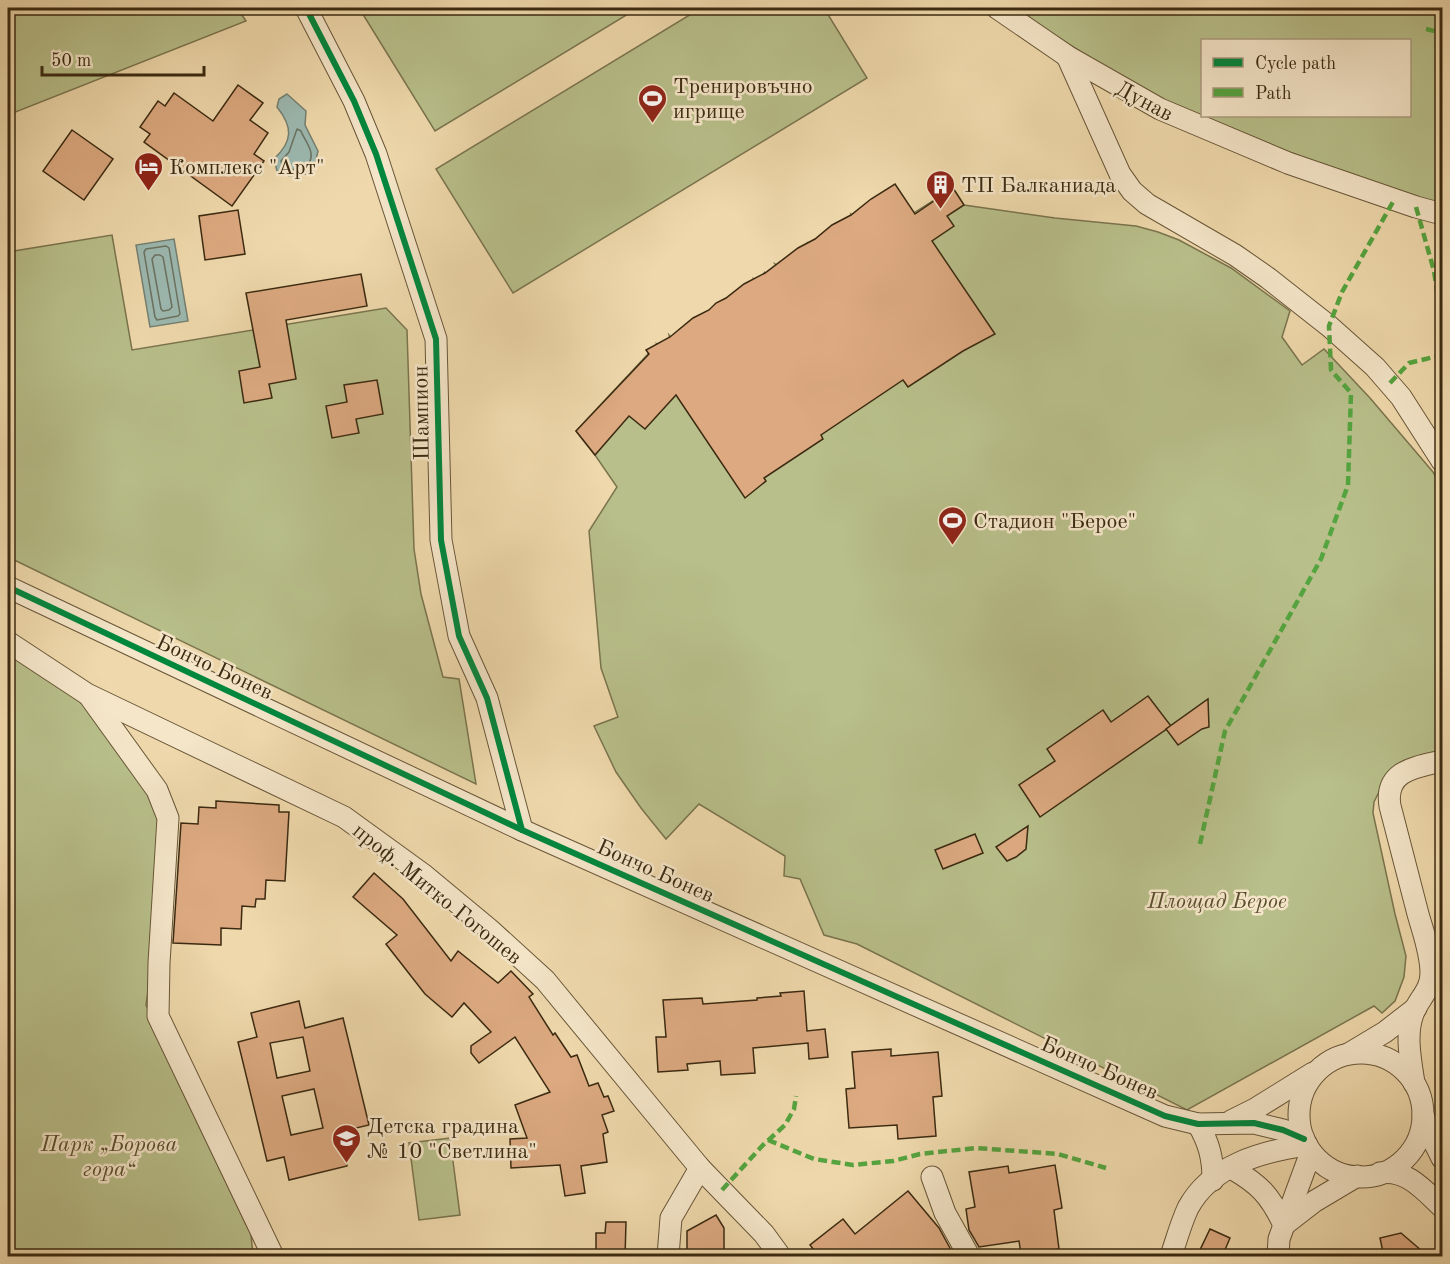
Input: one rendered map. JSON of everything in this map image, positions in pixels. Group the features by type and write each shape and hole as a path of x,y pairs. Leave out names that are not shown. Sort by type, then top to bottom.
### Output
{"street":[{"name":"Шампион","path":"306,8 354,101 376,154 436,339 441,540 459,636 487,698 522,830"},
{"name":"Дунав","path":"997,8 1067,56 1154,106 1298,167 1443,214"},
{"path":"1067,56 1124,181 1135,194 1268,278 1329,326 1367,360 1397,392 1443,461"},
{"name":"Бончо Бонев","path":"8,587 522,830 1165,1116 1198,1124 1254,1124 1283,1130 1307,1145"},
{"name":"проф. Митко Гогошев","path":"8,642 87,694 344,817 424,875 489,929 545,980 700,1168 764,1234 780,1257"},
{"path":"87,694 157,790 168,818 158,1016 273,1257"},
{"path":"1443,761 1413,768 1403,773 1393,783 1389,795 1431,973 1429,996 1411,1019 1410,1039 1414,1083 1429,1132 1443,1158"},
{"path":"1278,1257 1279,1239 1307,1145 1299,1114 1304,1091 1317,1071 1385,1032 1429,996"},
{"path":"1346,1055 1366,1053 1386,1059 1403,1070 1414,1083"},
{"name":"Бончо Бонев","path":"1225,1123 1255,1109 1317,1071"},
{"path":"1380,1173 1397,1164 1411,1151 1420,1134 1423,1114"},
{"path":"1198,1124 1207,1140 1213,1159 1213,1180"},
{"path":"1171,1257 1188,1208 1204,1187 1230,1168 1253,1156 1307,1145"},
{"path":"1307,1145 1331,1169 1357,1176 1380,1173 1407,1177 1443,1207"},
{"path":"668,1257 671,1218 700,1168"},
{"path":"1230,1168 1253,1181 1266,1192 1284,1225"},
{"path":"1284,1225 1315,1201 1357,1176"},
{"path":"932,1177 945,1213 969,1257"}],"green space":[{"path":"8,8 237,8 246,21 8,115"},
{"path":"359,8 638,8 435,131"},
{"name":"Тренировъчно игрище","path":"701,8 824,8 867,78 513,293 436,169"},
{"path":"1013,8 1442,8 1442,205 1355,179 1205,117 1411,117 1411,39 1201,39 1201,116 1138,89"},
{"name":"Стадион \"Берое\"","path":"953,188 964,205 1055,218 1136,226 1158,232 1179,240 1231,268 1290,311 1282,337 1302,365 1324,349 1370,398 1433,472 1442,488 1442,754 1382,786 1374,802 1373,813 1406,956 1404,977 1395,1001 1382,1013 1374,1006 1187,1110 857,944 824,935 800,879 784,876 785,856 699,804 666,839 616,772 594,726 618,717 601,668 589,531 617,487 576,431 648,354 648,350 659,347 657,344 661,346 670,339 669,335 672,338 681,332 680,328 682,331 713,311 712,307 714,310 756,282 754,279 758,281 766,274 764,272 768,274 777,267 775,264 779,266 809,246 808,243 811,245 820,238 820,235 821,237 852,217 851,214 854,216 863,210 863,206 864,208 914,213"},
{"path":"112,235 132,350 386,308 407,330 414,549 421,594 443,677 459,679 476,784 8,557 8,252"},
{"name":"Парк „Борова гора“","path":"8,654 83,698 154,794 162,830 160,905 146,1005 205,1120 249,1214 253,1256 8,1256"},
{"path":"450,1138 460,1215 419,1220 409,1143"}],"water":[{"path":"287,94 306,111 305,125 318,151 315,164 306,174 289,176 277,171 274,159 288,140 286,121 277,107 279,99"},
{"path":"174,239 188,321 150,327 136,245"}],"building":[{"path":"238,85 263,103 250,120 268,133 254,154 264,161 232,206 144,142 150,134 140,127 158,101 165,106 174,93 213,121"},
{"path":"72,130 113,159 84,200 43,171"},
{"path":"895,184 915,214 953,188 964,205 947,216 954,226 932,241 995,334 963,351 908,387 903,380 821,435 823,439 764,478 766,481 745,498 676,395 645,429 629,416 595,455 576,431 649,354 646,350 670,337 693,318 709,310 744,284 765,273 798,248 815,239 832,225 851,215"},
{"path":"238,210 245,254 205,260 199,216"},
{"path":"361,274 367,306 286,320 296,379 269,384 272,398 244,403 239,371 260,367 246,293"},
{"path":"377,380 383,414 356,419 359,433 332,438 326,406 347,402 344,385"},
{"path":"1148,696 1171,726 1040,817 1019,785 1055,761 1047,749 1103,710 1111,722"},
{"path":"1208,699 1209,727 1178,745 1166,729"},
{"path":"216,801 279,805 279,812 289,812 285,881 266,880 265,899 256,899 255,907 242,906 241,929 221,928 221,945 173,943 181,823 198,824 199,807 216,808"},
{"path":"1028,826 1026,849 1007,861 996,847"},
{"path":"975,834 983,853 943,869 935,850"},
{"path":"374,873 403,899 451,961 458,951 498,983 511,971 533,994 529,997 553,1035 555,1033 571,1057 577,1055 589,1086 598,1083 604,1097 608,1096 614,1111 602,1115 608,1132 603,1134 607,1162 581,1166 585,1193 565,1196 560,1165 511,1168 510,1139 527,1138 515,1105 550,1092 515,1037 479,1063 471,1053 471,1046 491,1032 464,1003 452,1017 425,994 386,944 397,935 353,897"},
{"path":"804,991 807,1031 825,1029 828,1057 809,1059 808,1043 753,1048 755,1073 721,1075 720,1061 687,1064 688,1070 658,1072 656,1037 666,1037 663,1000 702,998 703,1004 757,1000 757,998 781,996 780,993"},
{"path":"299,1001 305,1028 343,1018 369,1125 339,1132 347,1166 289,1180 284,1157 267,1161 238,1042 257,1037 251,1013","holes":["303,1037 310,1071 277,1078 270,1043","314,1089 323,1128 291,1135 282,1096"]},
{"path":"891,1049 891,1056 938,1052 942,1096 933,1097 936,1136 898,1139 897,1125 849,1128 846,1089 855,1088 852,1052"},
{"path":"1055,1165 1062,1208 1054,1210 1059,1249 1021,1254 1019,1241 979,1247 969,1230 966,1209 975,1207 969,1172 1008,1166 1009,1173"},
{"path":"908,1191 939,1228 951,1250 944,1257 819,1257 810,1245 843,1219 855,1234"},
{"path":"716,1215 724,1228 724,1257 687,1257 687,1231"},
{"path":"606,1222 626,1222 625,1257 596,1257 596,1233 605,1233"},
{"path":"1210,1229 1230,1238 1222,1257 1209,1257 1199,1252"},
{"path":"1401,1233 1429,1257 1384,1257 1380,1238"}],"marked path":[{"path":"1426,29 1442,33"},
{"path":"1200,844 1225,731 1321,559 1348,485 1351,393 1331,370 1329,326 1342,292 1394,200"},
{"path":"1416,207 1434,271 1442,324"},
{"path":"1390,383 1409,363 1442,355"},
{"path":"722,1190 763,1145 785,1125 794,1109 796,1096"},
{"path":"768,1140 814,1159 853,1165 976,1148 1058,1154 1106,1168"}],"cycle path":[{"path":"306,8 354,101 376,154 436,339 441,540 459,636 487,698 522,830"},
{"path":"8,587 522,830 1165,1116 1198,1124 1254,1123 1283,1130 1304,1139"}],"place":[{"name":"Тренировъчно игрище","path":"652,124"},
{"name":"Комплекс \"Арт\"","path":"148,192"},
{"name":"ТП Балканиада","path":"940,210"},
{"name":"Стадион \"Берое\"","path":"952,546"},
{"name":"Детска градина № 10 \"Светлина\"","path":"346,1164"}],"park label":[{"name":"Площад Берое","path":"1217,900"}]}
